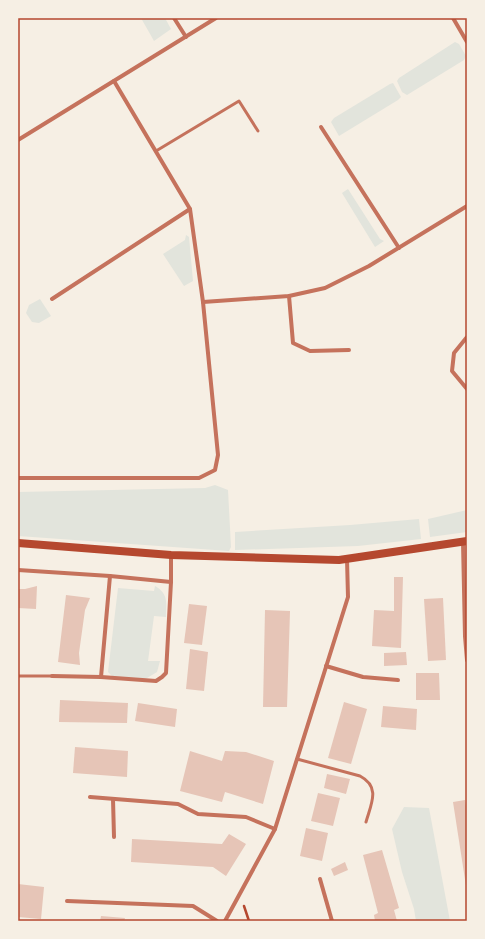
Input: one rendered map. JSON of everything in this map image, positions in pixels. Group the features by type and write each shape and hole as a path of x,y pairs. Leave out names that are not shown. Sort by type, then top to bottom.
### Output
{"main road":[{"path":"18,543 171,555 339,560 465,541"}],"street":[{"path":"174,18 186,37"},
{"path":"18,140 216,18"},
{"path":"453,18 467,42"},
{"path":"18,478 199,478 215,470 218,455 203,302 190,210 114,81"},
{"path":"321,127 399,248"},
{"path":"203,302 289,296 325,288 369,266 467,206"},
{"path":"52,299 190,210"},
{"path":"289,296 293,343 310,351 349,350"},
{"path":"467,337 454,353 452,371 467,389"},
{"path":"465,541 467,660"},
{"path":"52,676 101,677 156,681 162,677 166,672 171,555"},
{"path":"225,921 275,829 348,597 347,558"},
{"path":"18,570 110,576 171,582"},
{"path":"101,677 110,576"},
{"path":"326,666 363,677 398,680"},
{"path":"90,797 178,804 198,814 246,817 275,829"},
{"path":"113,799 114,837"},
{"path":"320,879 332,921"},
{"path":"67,901 193,906 216,921"}],"lane":[{"path":"156,151 239,101 258,131"},
{"path":"18,676 52,676"},
{"path":"296,759 360,776 367,780 373,790 373,797 366,822"}],"shaded area":[{"path":"141,18 165,18 171,29 154,41"},
{"path":"455,42 459,44 466,56 464,60 407,95 402,92 397,81 399,78"},
{"path":"393,83 401,97 398,100 339,136 331,122 334,118"},
{"path":"348,189 380,239 384,241 375,247 342,193"},
{"path":"186,235 189,237 193,281 184,286 163,254 185,240"},
{"path":"40,299 51,316 39,323 32,322 26,313 29,305"},
{"path":"215,485 228,490 231,547 229,551 18,536 18,492 205,488"},
{"path":"467,510 467,532 430,537 428,519"},
{"path":"419,519 421,539 358,546 235,550 235,532"},
{"path":"155,586 163,592 166,599 166,617 154,616 148,661 160,661 157,672 142,681 115,679 108,672 118,588 154,591"},
{"path":"404,807 429,808 450,921 416,921 392,829"}],"building":[{"path":"394,577 403,577 401,648 372,646 374,610 394,611"},
{"path":"37,586 36,609 18,608 18,589"},
{"path":"66,595 90,598 85,610 79,653 80,665 58,662"},
{"path":"443,598 446,660 428,661 424,599"},
{"path":"189,604 207,606 202,645 184,643"},
{"path":"265,610 290,611 287,707 263,707"},
{"path":"190,649 208,652 204,691 186,689"},
{"path":"406,652 407,665 384,666 384,653"},
{"path":"416,673 439,673 440,700 416,700"},
{"path":"60,700 128,703 127,723 59,722"},
{"path":"344,702 367,709 351,764 328,758"},
{"path":"138,703 177,709 175,727 135,721"},
{"path":"383,706 417,709 416,730 381,727"},
{"path":"75,747 128,751 127,777 73,773"},
{"path":"190,751 222,761 225,751 246,752 274,761 263,804 225,792 222,802 180,791"},
{"path":"327,774 350,779 346,794 324,788"},
{"path":"318,793 340,798 333,826 311,821"},
{"path":"465,800 467,813 466,886 453,802"},
{"path":"306,828 328,833 322,861 300,856"},
{"path":"229,834 246,844 226,876 213,867 131,862 132,839 222,844"},
{"path":"382,850 399,908 394,910 397,921 375,921 374,915 378,913 363,855"},
{"path":"345,862 348,870 334,876 331,869"},
{"path":"18,884 44,887 41,919 18,917"},
{"path":"101,916 125,918 124,921 100,921"}]}
